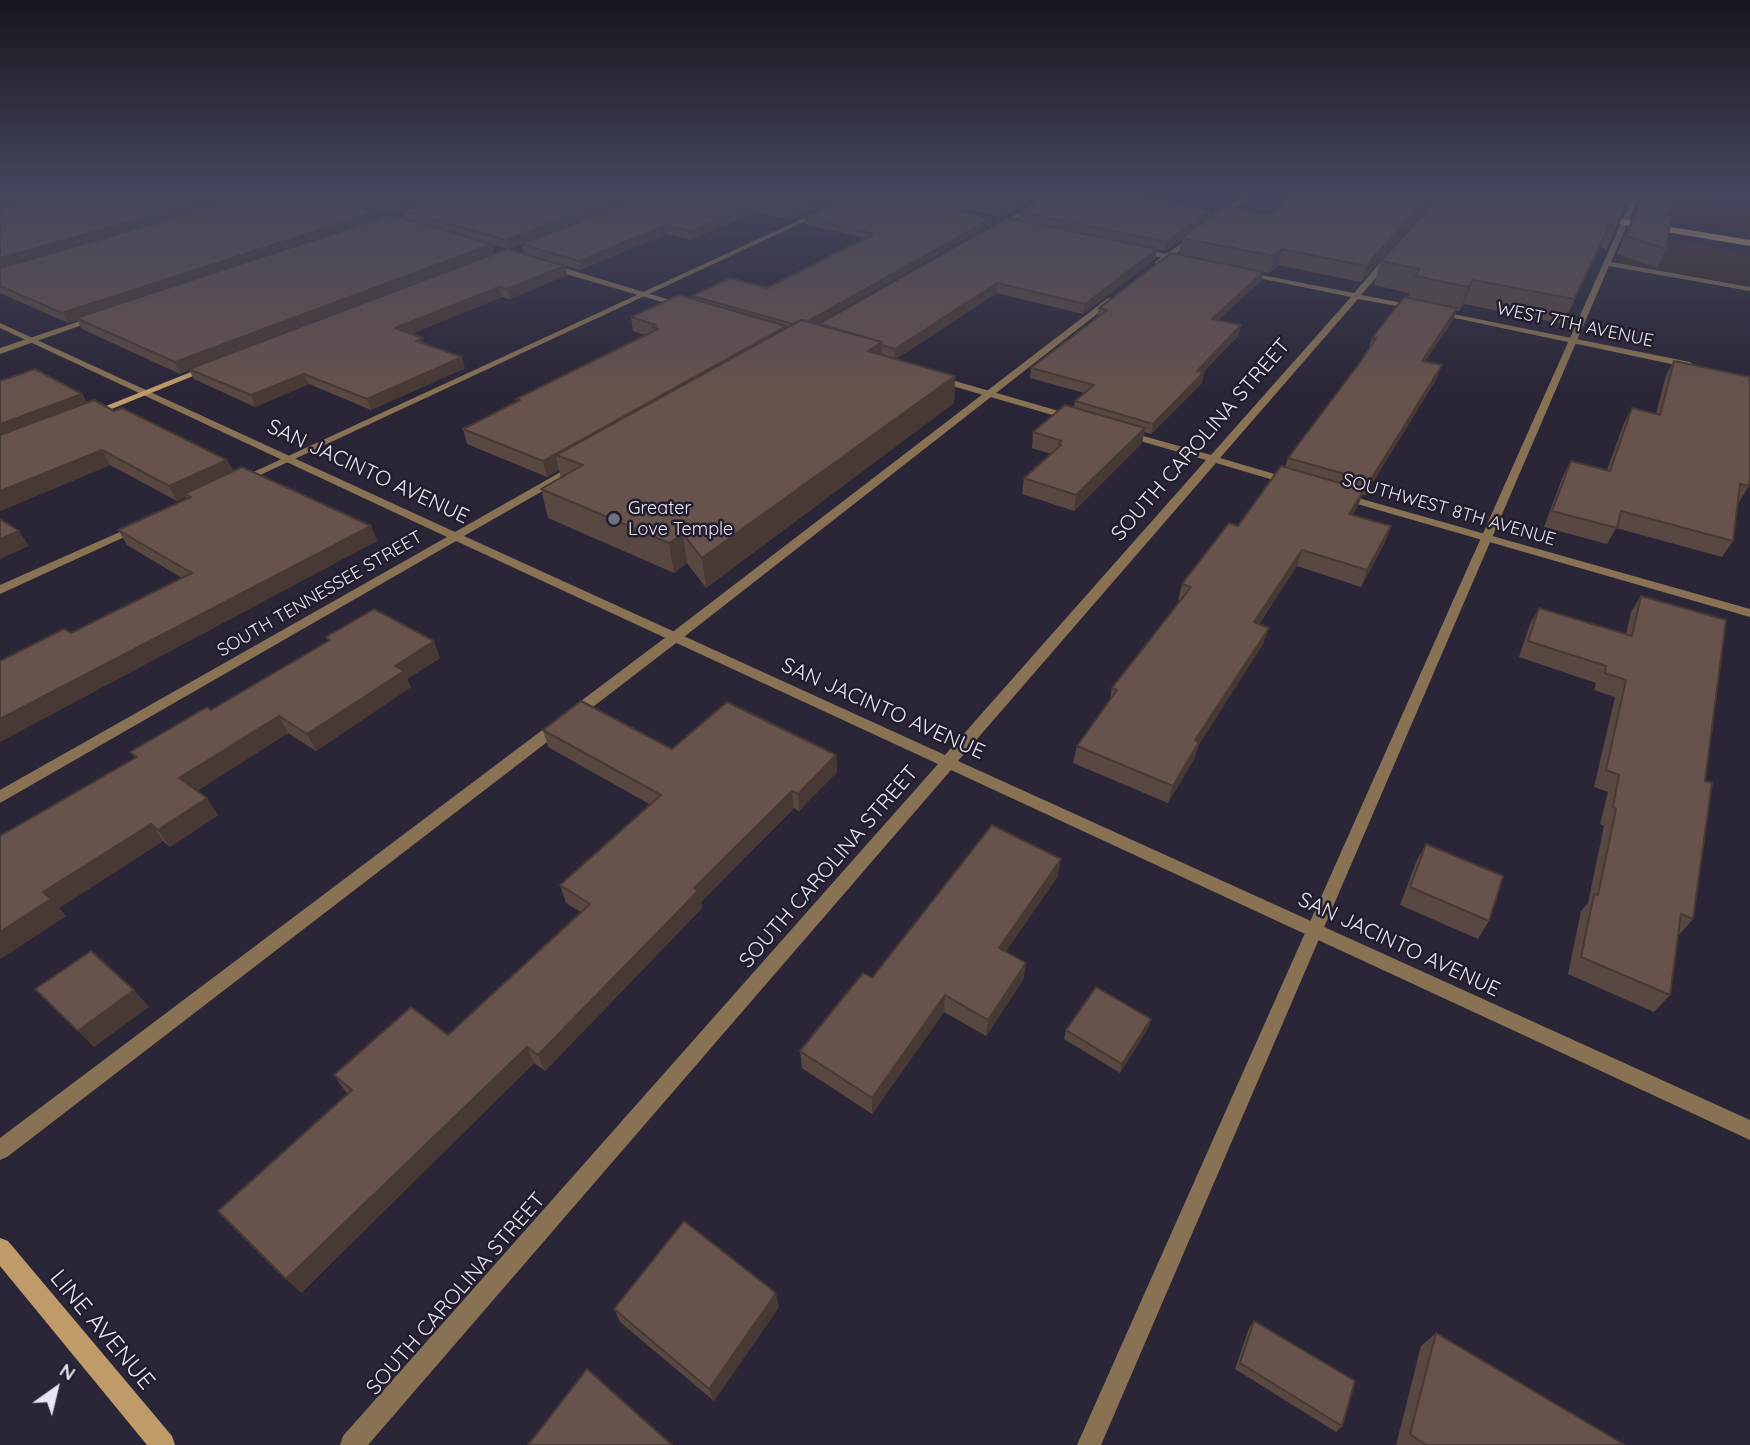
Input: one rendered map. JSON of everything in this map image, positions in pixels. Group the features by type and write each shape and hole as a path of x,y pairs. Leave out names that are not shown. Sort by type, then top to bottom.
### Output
{"street":[{"path":"225,487 715,259"},
{"path":"1147,273 1164,259"},
{"path":"1183,259 1194,262"},
{"name":"SOUTH CAROLINA STREET","path":"352,1445 1388,259"},
{"path":"1089,1445 1313,929 1610,259"},
{"path":"535,262 695,308"},
{"path":"1608,264 1750,289"},
{"name":"WEST 7TH AVENUE","path":"1235,271 1696,366"},
{"path":"0,1150 675,637 1115,297"},
{"path":"0,351 113,313"},
{"name":"SAN JACINTO AVENUE","path":"0,325 1750,1130"},
{"path":"84,416 217,365"},
{"path":"922,374 1080,421"},
{"path":"1120,432 1304,485"},
{"name":"SOUTH TENNESSEE STREET","path":"0,797 587,461"},
{"name":"SOUTHWEST 8TH AVENUE","path":"1330,493 1750,613"},
{"path":"0,590 150,522"},
{"name":"LINE AVENUE","path":"0,1249 163,1445"}],"shaded area":[{"path":"1619,259 1750,259 1750,286 1618,263"}],"building":[{"path":"30,259 228,259 62,313 0,286 0,268"},
{"path":"255,259 451,259 175,362 76,318"},
{"path":"479,259 543,259 565,266 507,289 499,287 395,328 423,338 416,341 462,357 367,399 304,374 251,395 189,369"},
{"path":"824,259 918,259 808,321 801,320 793,324 692,296 730,278 767,288"},
{"path":"934,259 1143,259 1085,304 997,283 895,349 882,345 882,342 819,324"},
{"path":"1163,259 1202,259 1263,272 1212,319 1241,325 1197,371 1204,372 1153,424 1075,401 1094,385 1031,368 1107,310 1099,308"},
{"path":"1334,259 1372,259 1366,266"},
{"path":"1593,259 1574,299 1473,280 1468,287 1415,276 1420,269 1381,261"},
{"path":"679,295 786,326 543,461 463,429 520,400 516,399 658,329 652,327 656,325 631,317"},
{"path":"1404,297 1457,308 1422,361 1442,365 1370,481 1288,458 1361,361 1376,338 1372,338"},
{"path":"801,320 882,342 868,351 955,376 702,558 683,534 669,543 541,489 583,465 556,455"},
{"path":"1674,361 1750,377 1750,479 1749,486 1740,484 1733,541 1621,511 1617,528 1552,511 1571,461 1610,471 1632,408 1660,415"},
{"path":"35,369 82,394 0,424 0,381"},
{"path":"94,400 114,411 122,408 227,460 169,486 102,450 0,491 0,435"},
{"path":"1065,405 1145,428 1076,495 1024,478 1061,445 1058,444 1062,441 1033,432"},
{"path":"1281,466 1364,490 1349,514 1391,526 1367,570 1302,550 1254,622 1269,628 1195,740 1199,742 1173,786 1077,746 1117,690 1112,688 1191,587 1182,584 1229,523 1238,526"},
{"path":"242,467 371,526 0,719 0,661 64,629 71,633 192,573 118,530 191,497 184,494"},
{"path":"0,519 19,531 0,539"},
{"path":"1641,596 1726,620 1705,781 1712,783 1693,919 1681,914 1670,995 1581,957 1594,894 1598,895 1616,809 1613,807 1619,775 1606,770 1626,680 1605,673 1606,666 1528,641 1539,608 1632,636"},
{"path":"374,609 434,641 395,666 404,671 307,734 279,716 179,778 207,798 158,830 151,824 43,892 51,899 0,932 0,836 137,757 130,752 207,707 211,710 330,640 326,637"},
{"path":"581,701 672,749 727,702 836,755 798,794 792,791 694,888 698,891 538,1055 527,1047 286,1279 218,1211 352,1090 334,1075 411,1007 448,1035 590,904 560,885 661,795 543,730"},
{"path":"992,825 1061,859 999,948 1026,963 988,1020 945,995 872,1098 800,1051 863,973 872,978"},
{"path":"1426,844 1503,876 1489,921 1410,887"},
{"path":"91,951 134,990 78,1031 35,989"},
{"path":"1096,987 1151,1019 1122,1064 1066,1030"},
{"path":"684,1221 776,1293 709,1389 614,1309"},
{"path":"1254,1321 1355,1381 1342,1426 1240,1363"},
{"path":"1436,1333 1625,1445 1426,1445 1410,1434"},
{"path":"587,1369 672,1445 528,1445"}],"place":[{"name":"Greater Love Temple","path":"614,519"}]}
